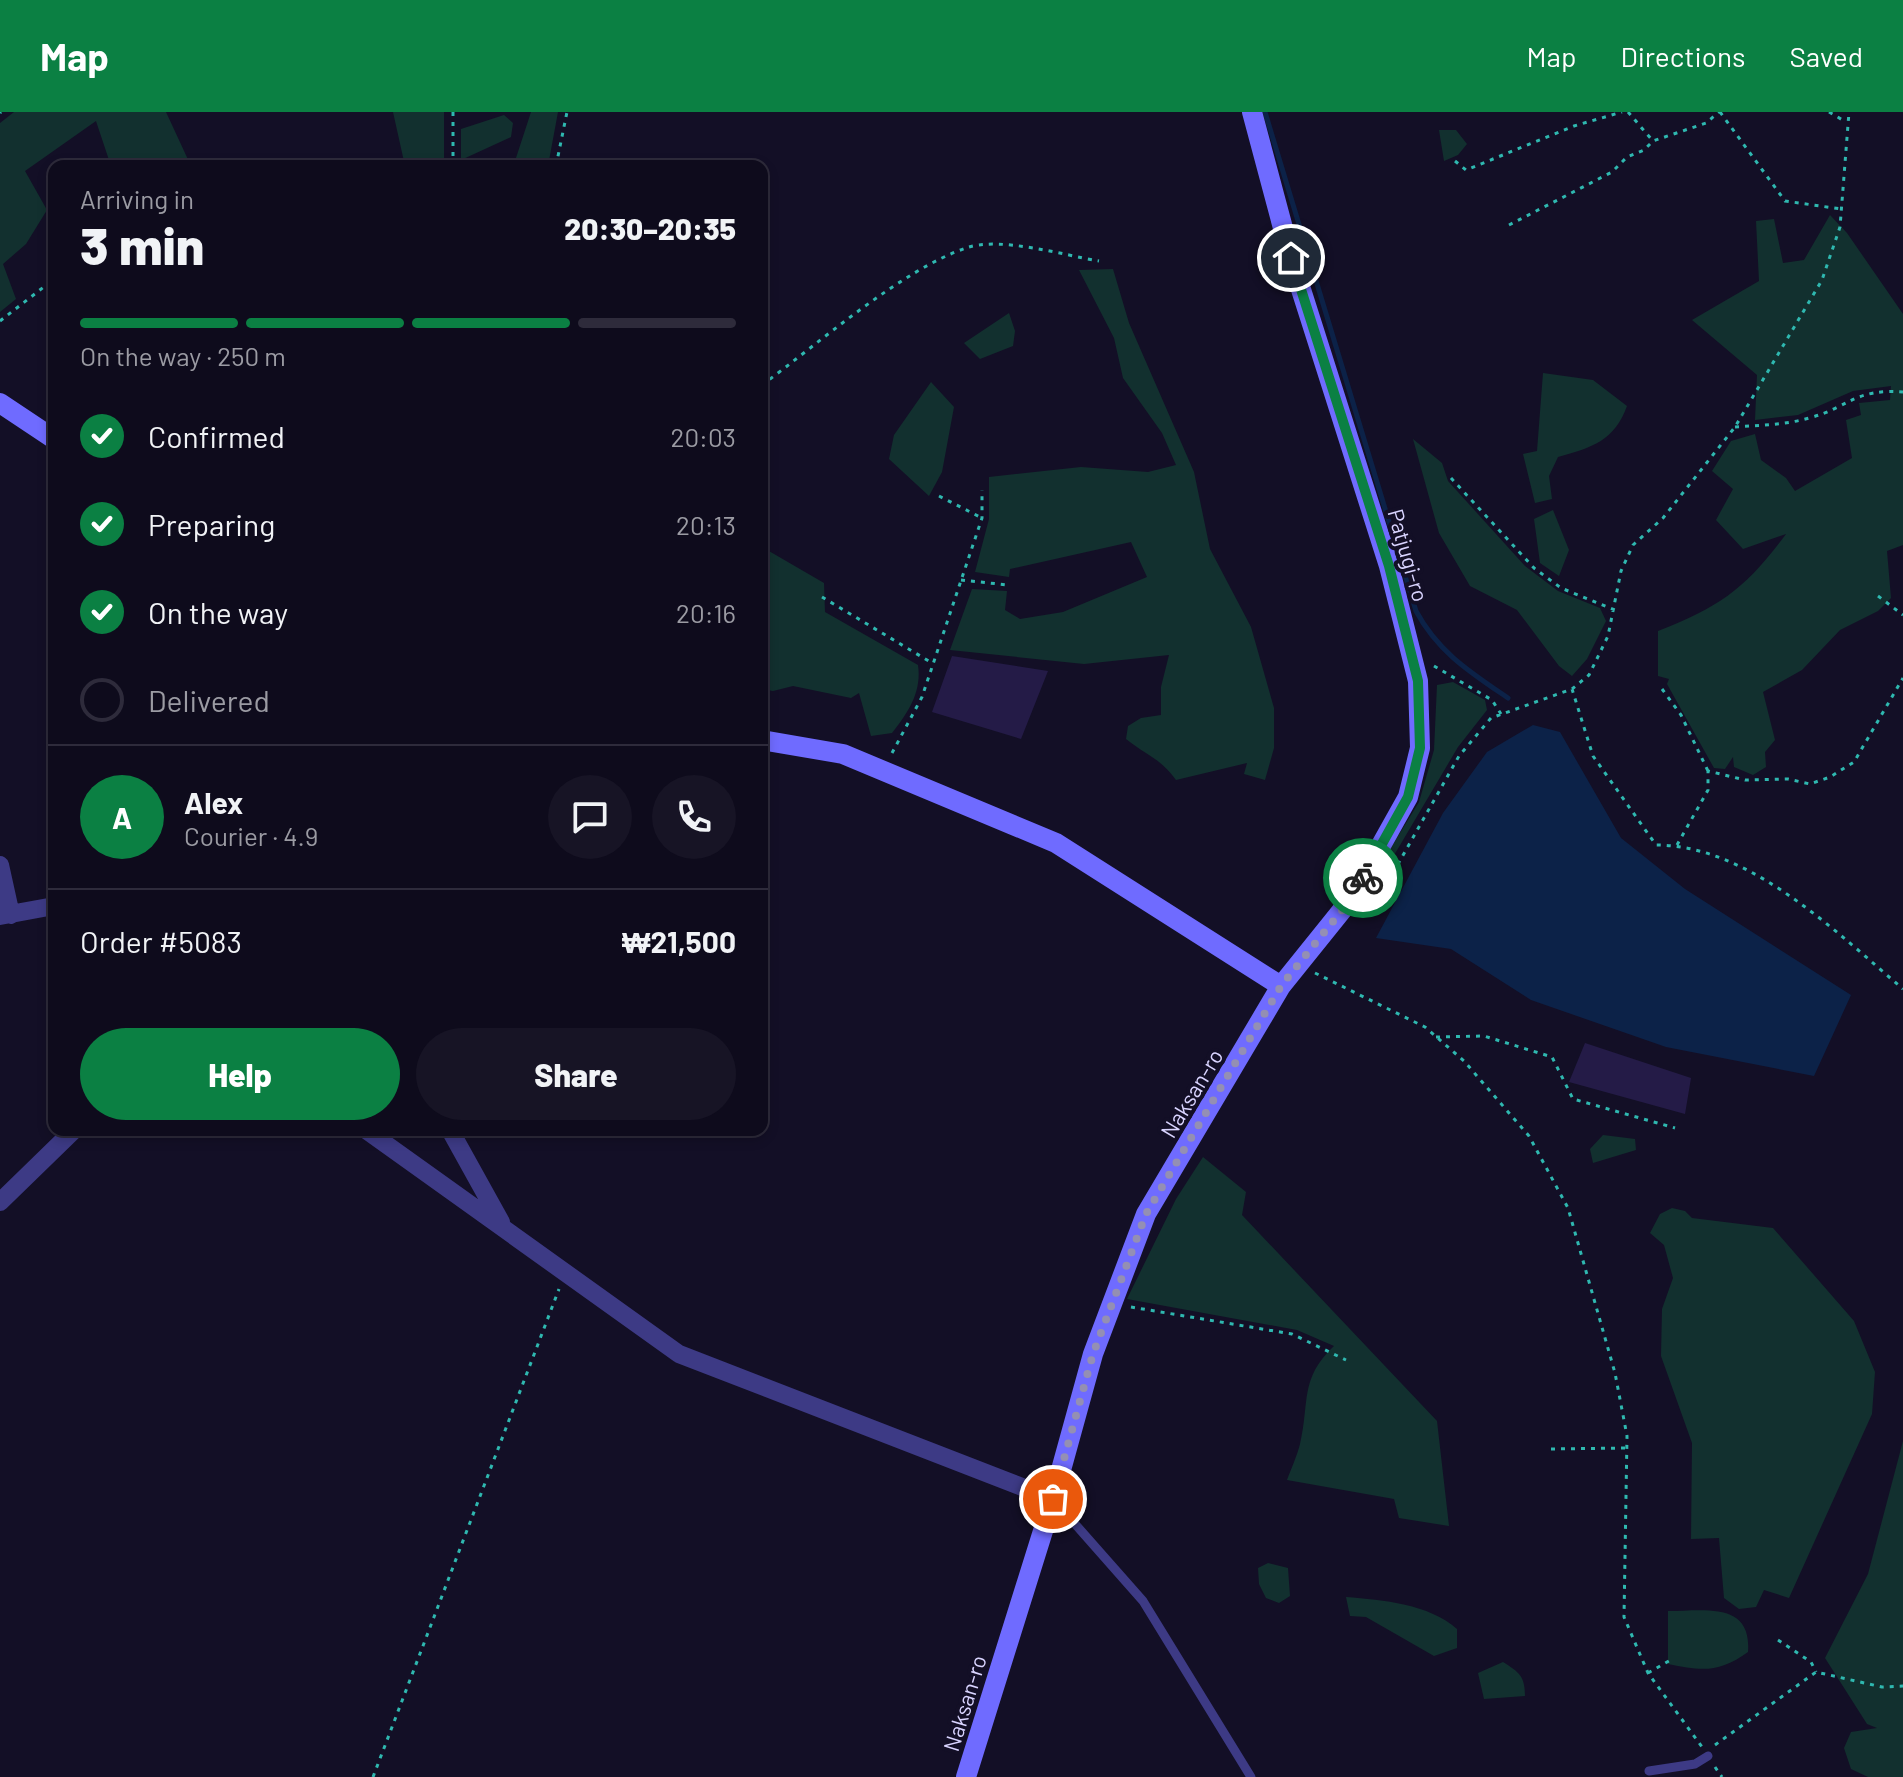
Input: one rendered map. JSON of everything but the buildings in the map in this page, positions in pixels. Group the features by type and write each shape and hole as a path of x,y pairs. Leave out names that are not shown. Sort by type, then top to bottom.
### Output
{"street":[{"name":"Patjugi-ro","path":"1252,112 1291,258 1389,566 1418,681 1420,748 1408,797 1351,899 1281,986"},
{"path":"0,403 48,435"},
{"path":"768,741 843,754 1056,843 1281,986"},
{"path":"0,865 6,916 48,907"},
{"name":"Naksan-ro","path":"966,1777 1053,1499 1093,1354 1146,1214 1281,986"},
{"path":"0,1202 68,1136"},
{"path":"375,1136 566,1270 679,1354 1053,1499"},
{"path":"453,1136 504,1227"}],"lane":[{"path":"1053,1499 1143,1601 1251,1777"},
{"path":"1649,1771 1695,1764 1708,1756"}],"path":[{"path":"453,112 453,160"},
{"path":"557,160 567,112"},
{"path":"1455,161 1466,170 1574,126 1622,112"},
{"path":"1628,112 1653,141"},
{"path":"1509,225 1612,172 1627,157 1644,150 1653,141 1706,123 1720,112 1785,201 1841,209"},
{"path":"1829,112 1847,123"},
{"path":"1371,897 1389,880 1459,756 1491,718 1572,689 1589,675 1608,636 1621,571 1633,545 1663,518 1735,427 1822,280 1840,227 1849,112"},
{"path":"768,381 898,284 967,247 1016,246 1099,261"},
{"path":"0,321 48,284"},
{"path":"1735,427 1812,418 1852,397 1885,390 1903,392"},
{"path":"1451,478 1534,568 1561,588 1615,610"},
{"path":"883,770 922,697 982,518 982,490"},
{"path":"939,496 982,518"},
{"path":"961,580 1008,585"},
{"path":"1878,596 1903,615"},
{"path":"822,597 933,664"},
{"path":"1412,656 1455,676 1492,700 1501,714"},
{"path":"1708,771 1745,780 1788,779 1810,784 1830,777 1854,762 1903,678"},
{"path":"1572,689 1593,756 1656,845 1677,845 1777,885 1903,989"},
{"path":"1662,689 1681,715 1708,771 1708,790 1677,845"},
{"path":"1312,971 1425,1027 1464,1061 1529,1136 1568,1208 1615,1373 1627,1448 1624,1617 1648,1673 1705,1751 1816,1672 1882,1687 1903,1686"},
{"path":"1436,1037 1484,1036 1552,1057 1573,1099 1675,1128"},
{"path":"373,1777 566,1270"},
{"path":"1112,1304 1292,1334 1346,1360"},
{"path":"1551,1449 1627,1448"},
{"path":"1778,1640 1811,1662 1816,1672"},
{"path":"1648,1673 1674,1658"},
{"path":"1708,1756 1722,1777"}],"green space":[{"path":"14,112 166,112 188,160 109,160 96,121 25,171 47,210 26,244 3,264 16,299 0,312 0,123"},
{"path":"393,112 444,112 444,160 404,160"},
{"path":"531,112 558,112 549,160 515,160"},
{"path":"504,115 513,123 511,137 461,160 461,129"},
{"path":"1439,130 1456,130 1467,144 1458,155 1444,161"},
{"path":"1830,215 1847,233 1903,314 1903,545 1887,551 1891,598 1878,611 1840,630 1802,670 1763,692 1775,740 1765,752 1766,767 1753,775 1734,767 1733,757 1725,769 1714,768 1667,684 1669,679 1658,676 1658,631 1699,613 1730,594 1758,569 1786,534 1743,549 1716,520 1733,489 1712,471 1731,441 1755,434 1761,460 1786,478 1795,491 1852,458 1846,420 1861,415 1859,403 1890,400 1891,386 1853,391 1798,415 1755,420 1757,375 1692,320 1759,281 1756,221 1774,219 1783,263 1804,260"},
{"path":"1113,269 1129,323 1194,472 1210,549 1251,627 1274,708 1274,748 1265,780 1244,774 1247,763 1176,780 1158,761 1126,739 1128,726 1141,718 1161,715 1161,687 1169,655 1084,664 950,650 972,589 1007,591 1005,610 1020,619 1063,612 1147,577 1131,542 1010,569 1009,577 975,572 989,519 989,477 1081,467 1148,472 1176,465 1162,433 1123,378 1114,338 1079,270"},
{"path":"1009,313 1015,331 1013,346 980,359 964,343"},
{"path":"1543,373 1593,380 1627,406 1616,427 1601,441 1558,457 1549,476 1552,499 1535,503 1523,454 1537,451"},
{"path":"931,382 954,407 942,472 929,496 889,459 894,435"},
{"path":"1413,439 1442,463 1448,481 1525,566 1558,591 1600,608 1606,621 1587,659 1572,676 1559,666 1517,610 1470,586 1439,533"},
{"path":"1553,510 1569,550 1559,576 1540,563 1534,519"},
{"path":"768,550 824,583 825,612 918,665 918,684 912,702 892,733 871,736 859,693 851,698 793,686 768,690"},
{"path":"1453,682 1485,700 1487,710 1458,747 1383,874 1371,880 1419,802 1434,750 1437,685"},
{"path":"1603,1135 1635,1139 1636,1150 1593,1163 1590,1149"},
{"path":"1203,1157 1246,1192 1242,1215 1437,1421 1449,1526 1399,1518 1394,1499 1287,1480 1300,1444 1310,1380 1334,1346 1297,1330 1127,1299 1176,1199"},
{"path":"1672,1208 1685,1211 1692,1218 1773,1228 1854,1321 1875,1372 1872,1414 1789,1598 1764,1590 1756,1607 1739,1609 1724,1598 1719,1538 1691,1539 1692,1443 1661,1356 1662,1309 1673,1278 1664,1245 1650,1233 1660,1214"},
{"path":"1903,1441 1903,1777 1868,1777 1851,1769 1844,1748 1851,1732 1877,1728 1867,1724 1825,1658 1868,1574"},
{"path":"1268,1563 1288,1568 1290,1596 1279,1603 1266,1598 1259,1584 1258,1568"},
{"path":"1346,1597 1390,1602 1433,1614 1457,1629 1457,1648 1434,1656 1366,1617 1350,1616"},
{"path":"1668,1611 1723,1612 1734,1617 1742,1624 1747,1636 1748,1652 1719,1667 1691,1668 1668,1664"},
{"path":"1503,1662 1520,1675 1525,1696 1484,1699 1478,1673"}],"water":[{"path":"1533,725 1560,732 1621,838 1685,889 1851,995 1814,1076 1666,1047 1531,1000 1451,949 1376,938 1443,813 1487,752"}],"waterway":[{"path":"1265,112 1416,611 1445,650 1508,698"}],"way so far":[{"path":"1053,1499 1093,1354 1146,1214 1281,986 1351,899 1363,878"}],"route":[{"path":"1291,258 1389,566 1418,681 1420,748 1408,797 1363,878"}]}
